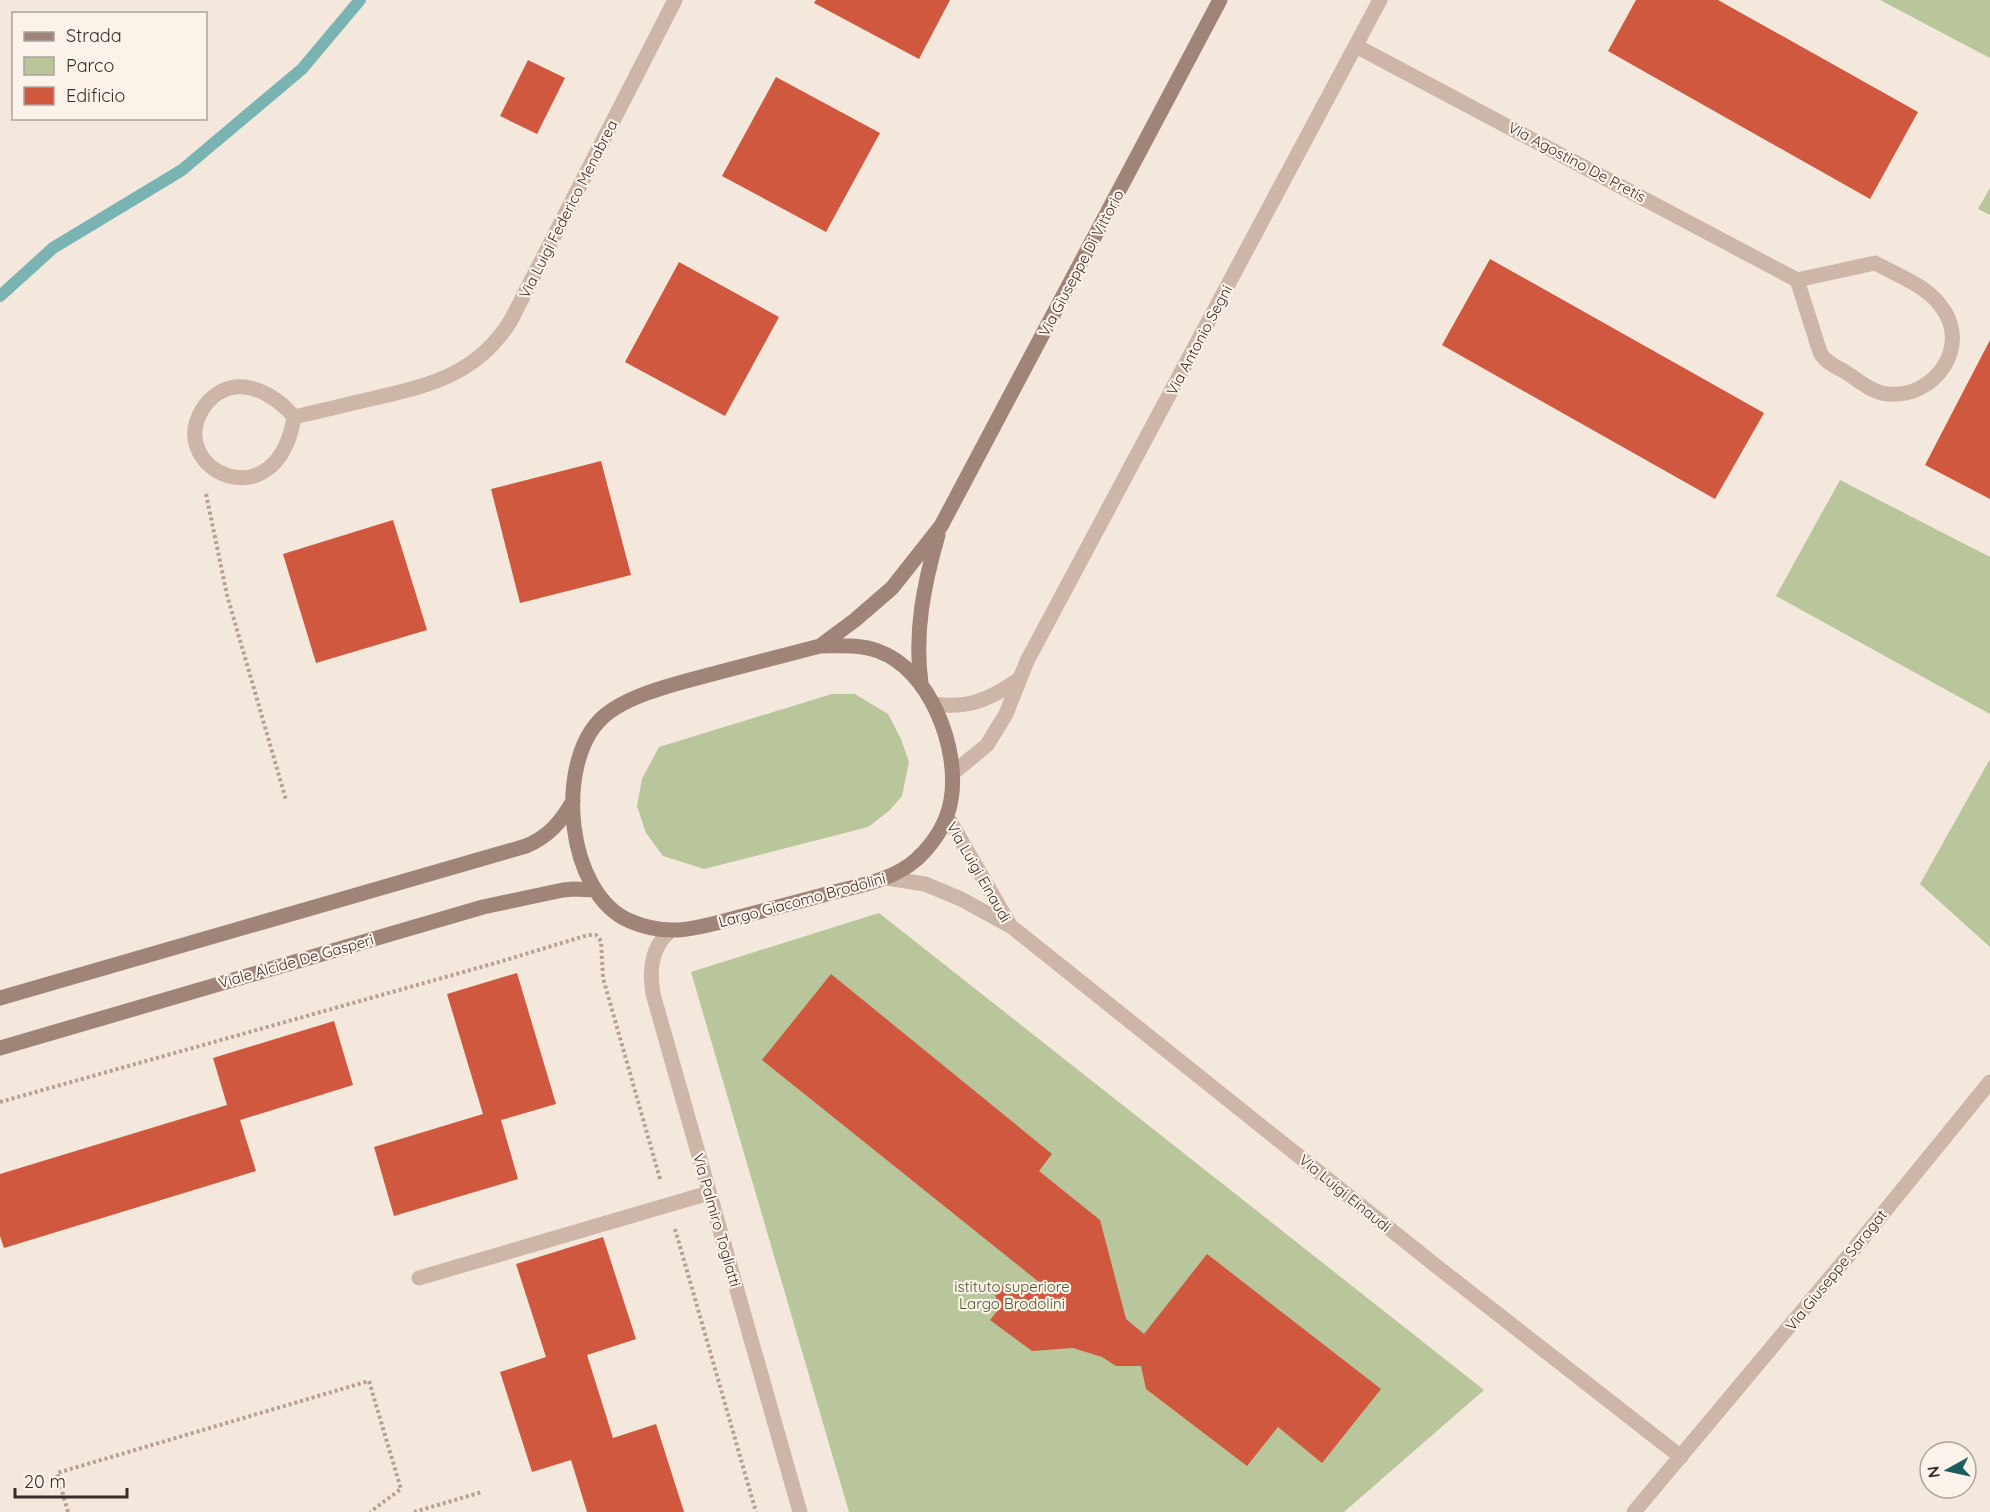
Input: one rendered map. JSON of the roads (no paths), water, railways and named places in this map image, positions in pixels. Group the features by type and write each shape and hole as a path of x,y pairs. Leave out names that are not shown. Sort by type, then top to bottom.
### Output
{"street":[{"name":"Via Luigi Federico Menabrea","path":"294,417 426,386 477,360 505,330 675,0"},
{"name":"Via Giuseppe Di Vittorio","path":"820,646 892,588 941,526 1220,0"},
{"name":"Via Antonio Segni","path":"953,773 987,745 1006,714 1018,680 1380,0"},
{"name":"Via Agostino De Pretis","path":"1356,46 1797,280"},
{"path":"1875,263 1930,294 1942,307 1950,323 1952,341 1948,360 1938,377 1913,392 1884,394 1866,386 1822,356 1797,280 1875,263"},
{"path":"243,387 258,390 284,405 294,417 291,438 273,466 260,474 245,478 222,474 215,471 204,460 197,447 195,432 197,417 215,394 229,388 243,387"},
{"name":"Via Giuseppe Di Vittorio","path":"921,683 918,649 922,600 941,526"},
{"name":"Largo Giacomo Brodolini","path":"820,646 851,646 879,651 901,664 921,683 933,704 949,749 953,773 947,816 940,831 917,859 887,878 708,925 669,932 629,921 595,890 576,839 573,801 578,760 585,743 603,717 620,706 659,689 820,646"},
{"name":"Via Antonio Segni","path":"933,704 951,707 970,705 990,698 1018,680"},
{"path":"0,998 526,846 539,841 551,831 562,820 573,801"},
{"name":"Via Luigi Einaudi","path":"947,816 1012,927"},
{"name":"Via Luigi Einaudi","path":"887,878 925,884 961,899 1012,927 1440,1269 1681,1457"},
{"name":"Viale Alcide De Gasperi","path":"0,1048 483,907 563,890 595,890"},
{"name":"Via Palmiro Togliatti","path":"669,932 660,940 654,954 651,984 800,1512"},
{"name":"Via Giuseppe Saragat","path":"1634,1512 1990,1082"},
{"path":"419,1278 709,1193"}],"waterway":[{"path":"0,296 53,248 182,170 302,69 360,0"}],"park label":[{"name":"istituto superiore Largo Brodolini","path":"1012,1294"}]}
